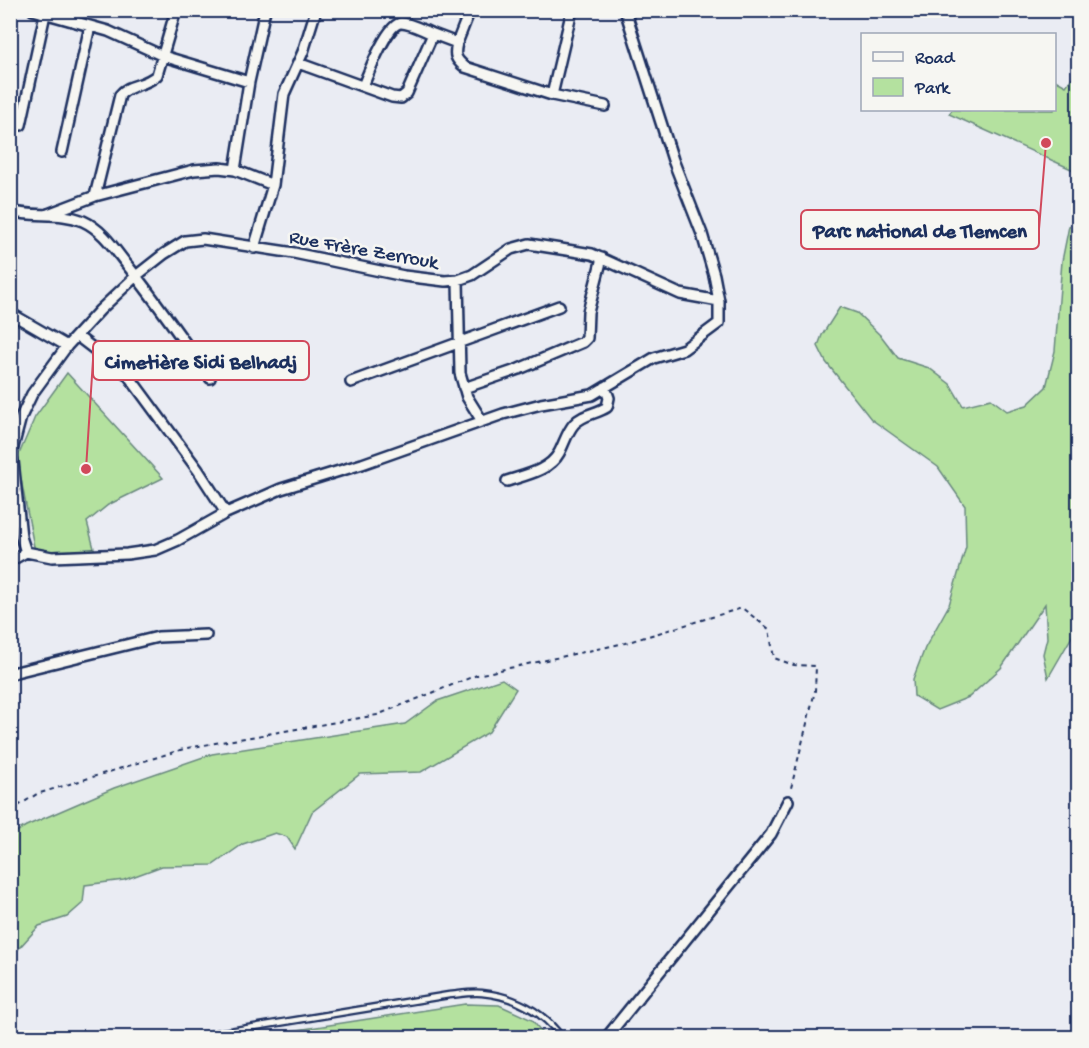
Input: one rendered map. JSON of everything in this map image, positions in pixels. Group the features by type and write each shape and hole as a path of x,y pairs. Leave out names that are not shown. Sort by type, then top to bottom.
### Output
{"street":[{"path":"33,10 108,31 163,56 249,82"},
{"path":"95,196 120,95 125,89 149,82 157,75 176,10"},
{"path":"235,170 249,82 265,10"},
{"path":"254,248 273,185 284,94 298,63 316,10"},
{"path":"470,10 455,54 458,62 465,67 552,95 605,106"},
{"path":"552,95 572,10"},
{"path":"10,561 26,552 52,557 127,554 154,550 178,540 226,513 281,489 362,464 482,421 541,404 592,395 654,358 684,349 718,323 719,301 710,257 673,160 625,10"},
{"path":"21,126 45,14"},
{"path":"363,86 386,37 396,24 402,23 457,43"},
{"path":"62,152 90,26"},
{"path":"298,63 402,98 407,93 433,34"},
{"path":"47,214 95,196 194,170 219,168 235,170 273,185"},
{"path":"10,211 47,214 83,221 95,228 135,276 210,378"},
{"name":"Rue Frère Zerrouk","path":"26,552 21,537 11,451 21,417 32,394 67,346 99,310 135,276 185,241 203,239 294,253 404,276 445,281 458,280 472,275 511,249 529,243 592,254 680,294 719,301"},
{"path":"464,388 519,369 583,342 587,338 588,312 602,258"},
{"path":"458,280 460,373 467,398 482,421"},
{"path":"351,382 559,306"},
{"path":"10,313 67,346"},
{"path":"77,336 128,375 198,470 226,513"},
{"path":"507,481 539,470 551,463 573,426 581,418 607,407 609,398 605,387"},
{"path":"10,675 158,637 206,635"},
{"path":"606,1038 771,834 788,801"}],"lane":[{"path":"186,1038 449,995 482,993 522,1002 553,1026 562,1038"}],"path":[{"path":"10,811 37,794 187,748 377,715 477,675 625,643 742,608 769,629 774,658 794,665 816,666 815,691 788,801"}],"green space":[{"path":"1078,70 1078,172 949,114 951,111 1056,111 1056,81 1066,86"},
{"path":"1078,224 1078,626 1048,678 1043,654 1047,638 1045,604 1001,668 969,697 937,710 914,696 913,679 925,648 949,605 966,547 965,506 938,467 871,419 826,362 818,346 822,335 840,307 857,313 882,337 898,358 929,368 950,384 963,406 991,399 1007,411 1027,405 1046,387 1055,351 1062,261 1069,226"},
{"path":"67,373 163,478 108,505 87,522 95,552 36,557 17,459 35,417"},
{"path":"502,679 516,689 489,732 421,772 360,774 312,812 295,849 287,837 275,833 243,844 213,865 162,866 124,880 85,885 83,903 67,917 39,926 11,957 11,835 26,826 114,788 212,754 405,724 437,701"},
{"path":"465,1004 499,1005 532,1020 546,1037 252,1037"}],"place":[{"name":"Parc national de Tlemcen","path":"1046,143"},
{"name":"Cimetière Sidi Belhadj","path":"86,469"}]}
